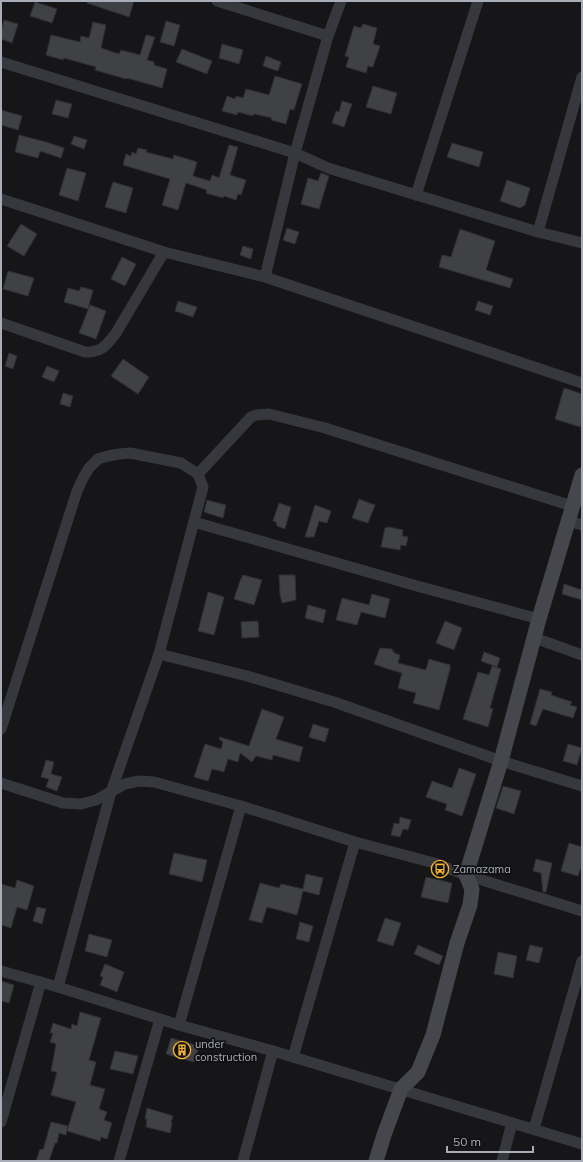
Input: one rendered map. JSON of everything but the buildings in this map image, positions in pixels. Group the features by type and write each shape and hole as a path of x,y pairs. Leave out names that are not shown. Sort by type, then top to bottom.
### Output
{"street":[{"path":"217,1 328,36"},
{"path":"265,277 295,154 328,36 341,1"},
{"path":"416,195 478,1"},
{"path":"1,62 295,154 328,168 538,232 582,243"},
{"path":"538,232 582,77"},
{"path":"1,199 164,252 265,277 582,383"},
{"path":"2,326 85,352 100,350 108,344 116,333 164,252"},
{"path":"198,474 250,417 269,414 325,428 572,506"},
{"path":"1,729 77,491 89,468 98,459 130,453 181,463 198,474 203,486 159,654 111,792 58,987"},
{"path":"376,1161 401,1089 418,1072 433,1035 457,943 470,906 472,889 466,875 501,762 539,619 575,523 572,506 582,475"},
{"path":"194,522 417,586 539,619"},
{"path":"534,638 582,655"},
{"path":"159,654 247,676 334,702 501,762 582,786"},
{"path":"1,783 63,803 81,804 96,800 125,784 139,781 154,782 241,806 355,842 434,863 466,875 582,911"},
{"path":"179,1025 241,806"},
{"path":"293,1057 355,842"},
{"path":"534,1129 582,961"},
{"path":"1,971 582,1144"},
{"path":"1,1122 41,982"},
{"path":"119,1161 160,1019"},
{"path":"243,1161 273,1051"},
{"path":"502,1161 512,1123"}],"place":[{"name":"Zamazama","path":"440,869"},
{"name":"under construction","path":"182,1050"}]}
